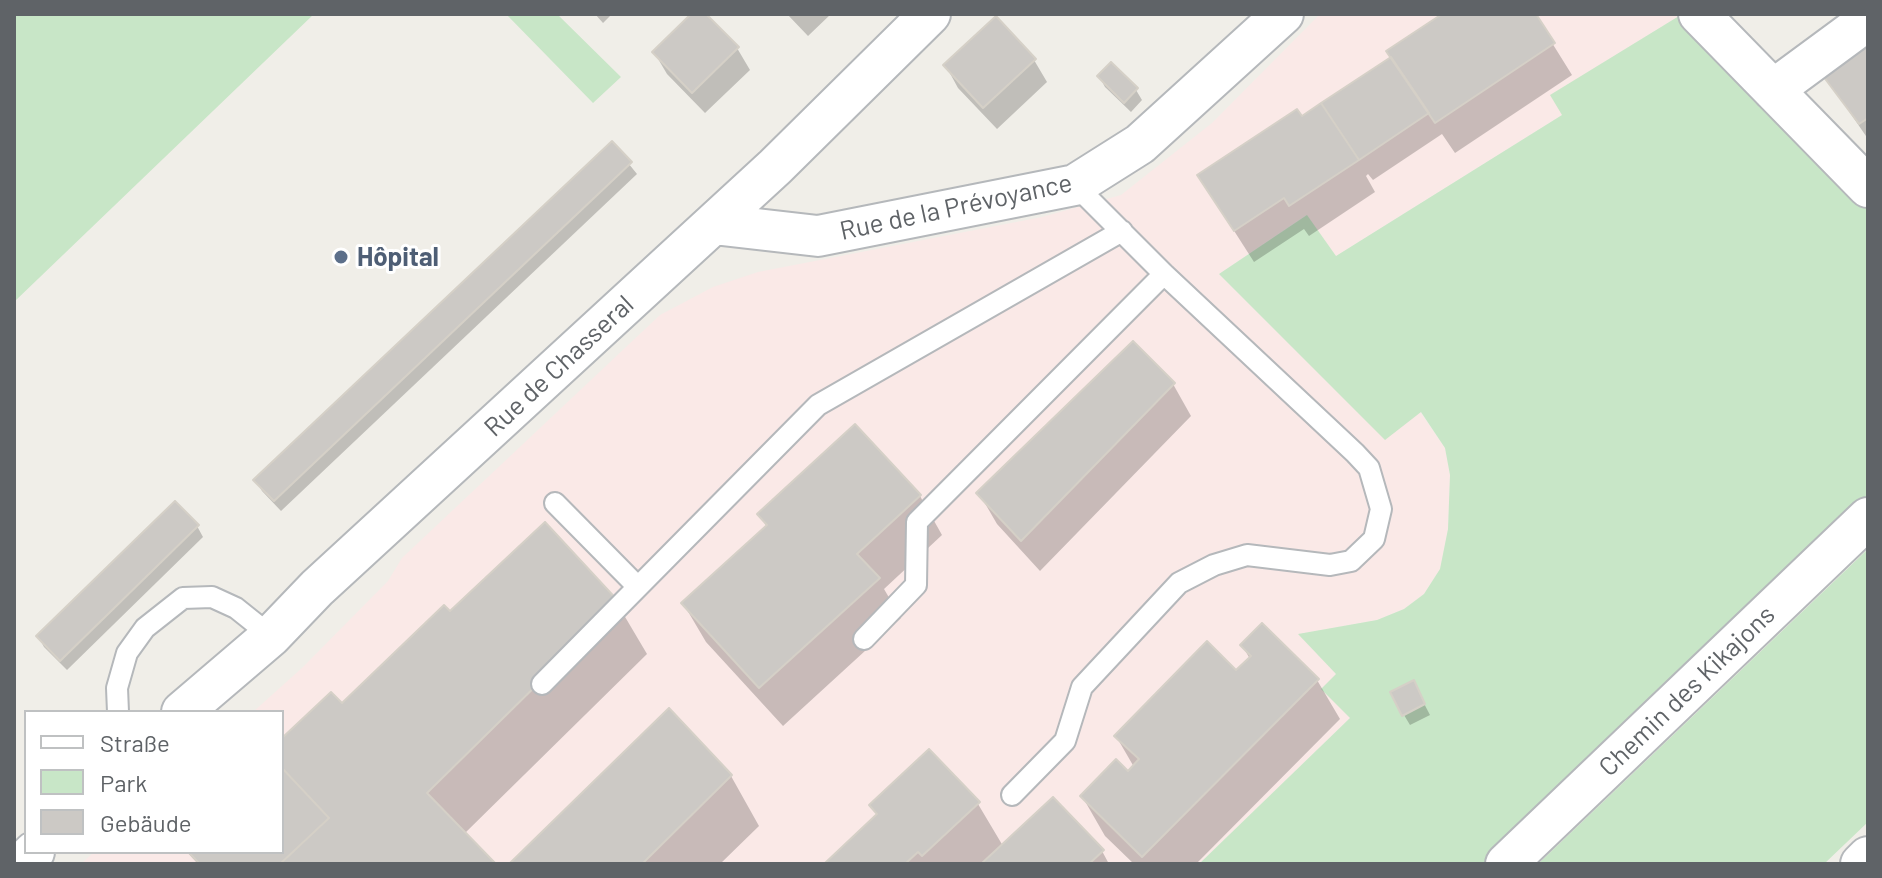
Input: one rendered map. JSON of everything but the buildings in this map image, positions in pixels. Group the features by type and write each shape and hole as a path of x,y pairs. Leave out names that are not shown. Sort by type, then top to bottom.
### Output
{"street":[{"name":"Rue de Chasseral","path":"184,710 271,636 317,588 775,167 930,14"},
{"name":"Rue de la Prévoyance","path":"713,224 818,236 1075,185 1140,144 1283,14"},
{"path":"1699,14 1868,187"},
{"path":"1773,90 1868,20"},
{"name":"Chemin des Kikajons","path":"1506,864 1865,521"},
{"path":"1861,864 1868,857"}],"lane":[{"path":"1012,795 1065,741 1082,687 1179,583 1214,565 1247,555 1330,565 1351,561 1374,539 1380,523 1379,495 1369,468 1075,185"},
{"path":"542,684 818,405 1122,231"},
{"path":"864,639 916,585 917,522 1164,274"},
{"path":"555,503 638,587"},
{"path":"118,710 117,688 127,653 145,628 183,598 212,597 236,608 271,636"}],"shaded area":[{"path":"1320,14 1679,16 1551,95 1562,115 1336,256 1306,215 1219,274 1385,439 1420,412 1445,448 1450,475 1448,529 1440,569 1424,594 1404,609 1377,620 1299,634 1336,674 1350,718 1199,864 81,864 92,854 284,854 284,710 255,710 303,667 388,581 402,558 660,315 713,287 758,272 1042,217 1121,195 1212,123"}],"green space":[{"path":"14,14 314,14 14,302"},
{"path":"506,14 557,14 621,77 593,103"},
{"path":"1679,16 1868,210 1868,497 1640,714 1629,731 1485,864 1199,864 1350,718 1321,689 1336,674 1298,634 1377,620 1404,609 1424,594 1440,569 1448,529 1450,475 1445,448 1421,412 1385,440 1219,274 1307,215 1336,256 1562,115 1550,95"},
{"path":"1868,549 1868,822 1824,864 1538,864"}],"place":[{"name":"Hôpital","path":"341,257"}]}
